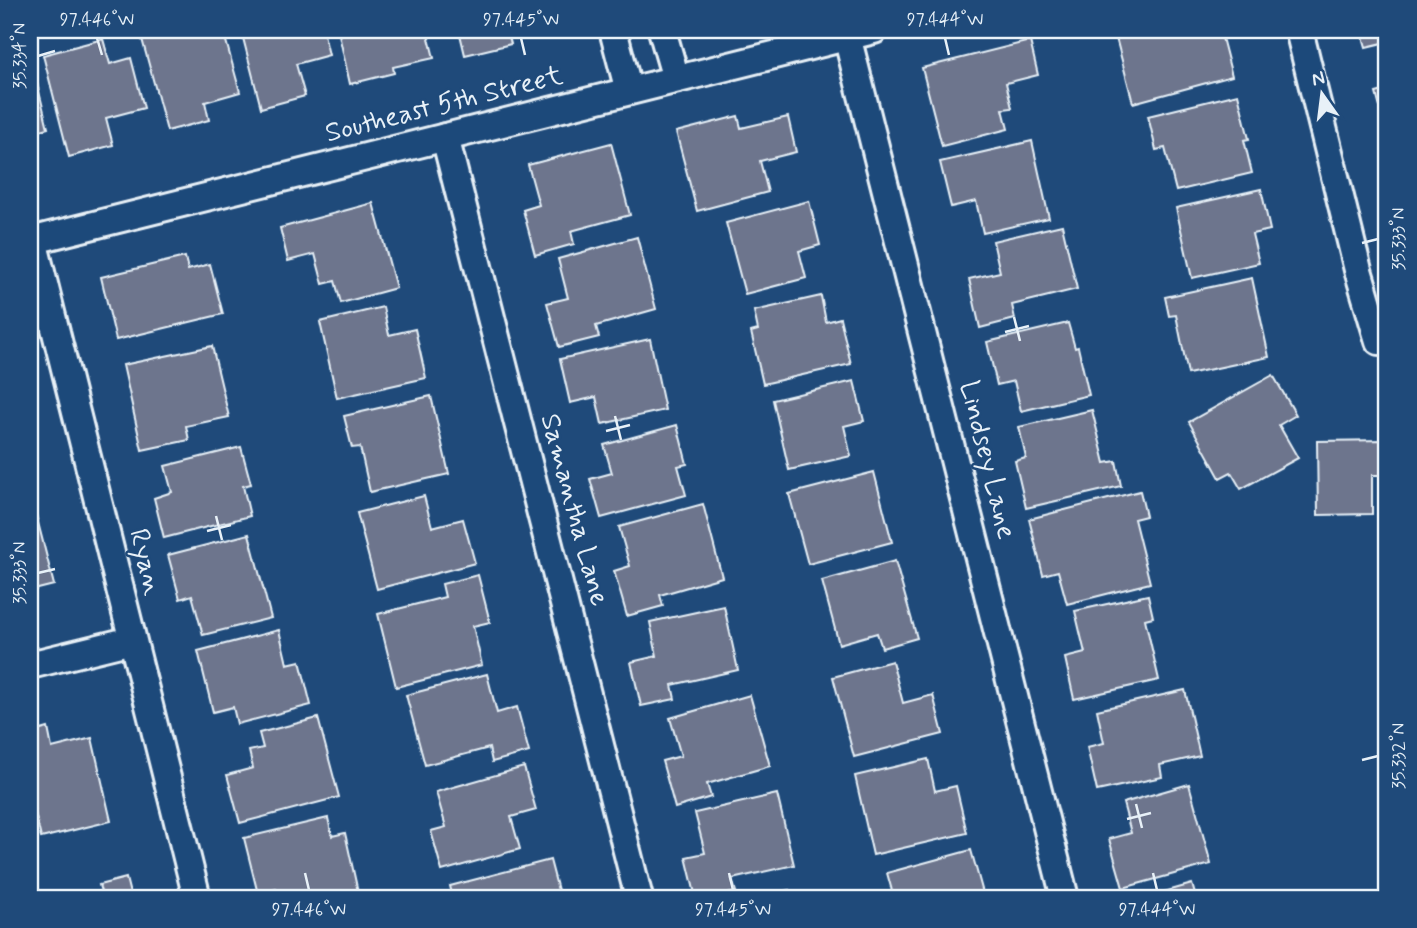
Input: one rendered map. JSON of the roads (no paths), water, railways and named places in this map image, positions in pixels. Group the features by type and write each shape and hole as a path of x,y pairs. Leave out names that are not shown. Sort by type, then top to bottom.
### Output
{"street":[{"path":"613,30 629,91"},
{"path":"662,30 676,79"},
{"name":"Southeast 5th Street","path":"31,240 874,30"},
{"path":"1299,30 1358,270 1379,341"},
{"name":"Lindsey Lane","path":"847,36 1065,898"},
{"name":"Samantha Lane","path":"445,137 639,898"},
{"name":"Ryan","path":"31,240 197,898"},
{"path":"30,665 132,640"}]}
